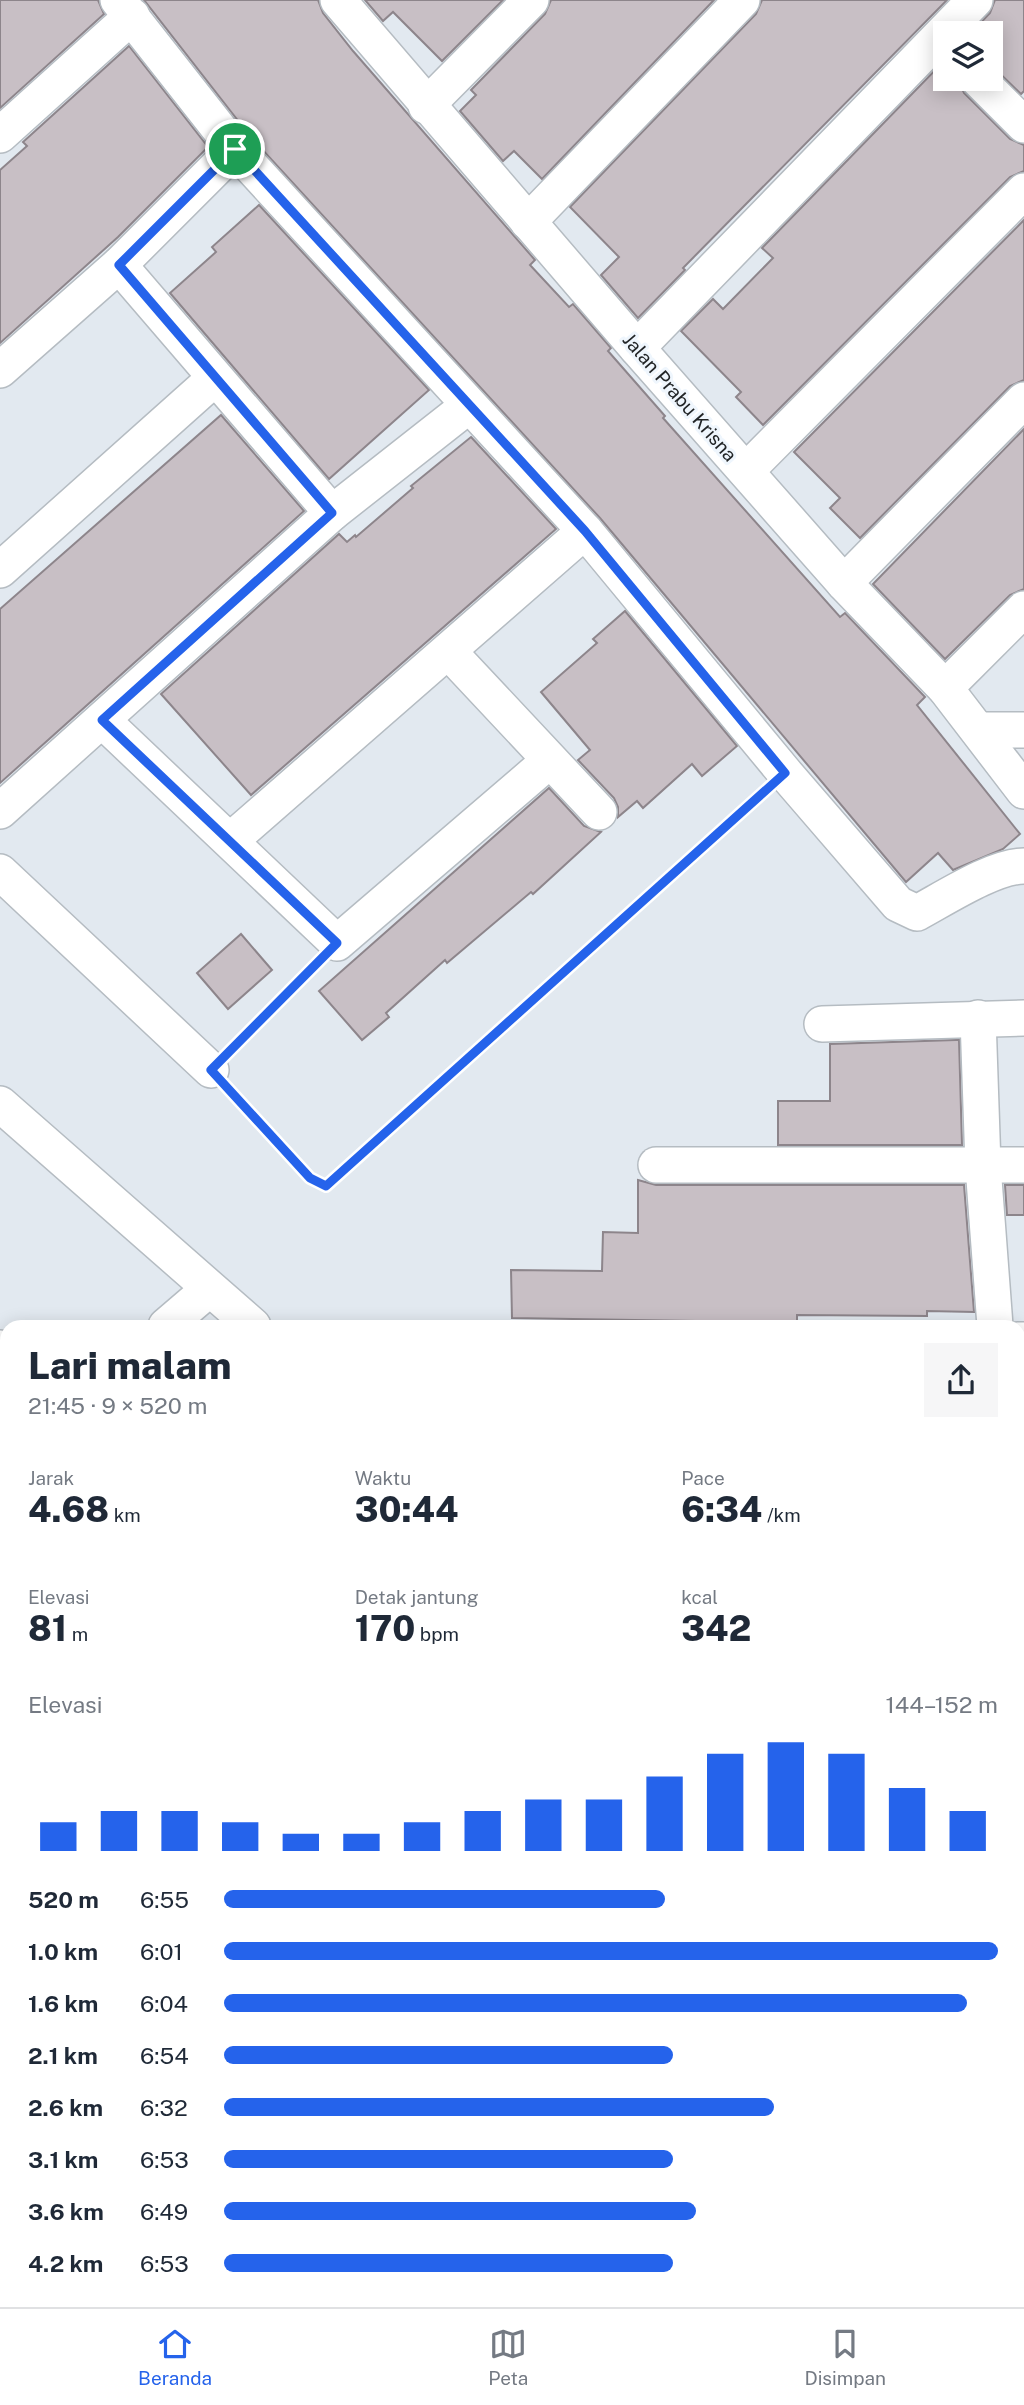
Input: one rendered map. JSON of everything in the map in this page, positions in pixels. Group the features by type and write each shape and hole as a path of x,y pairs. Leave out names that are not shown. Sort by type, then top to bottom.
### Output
{"street":[{"name":"Jalan Prabu Krisna","path":"338,0 426,106 844,583 945,688 980,730 1024,791"},
{"path":"426,106 531,0"},
{"path":"528,222 742,0"},
{"path":"958,21 975,0"},
{"path":"0,135 125,8 235,149 585,531 785,773 906,910 917,913 954,891 1006,868 1024,866"},
{"path":"637,348 933,50"},
{"path":"990,91 1024,125"},
{"path":"0,370 119,265 235,149"},
{"path":"746,471 1024,191"},
{"path":"119,265 332,513"},
{"path":"0,570 215,378"},
{"path":"844,583 1024,400"},
{"path":"0,811 332,513 468,405"},
{"path":"231,840 585,531"},
{"path":"945,688 1024,609"},
{"path":"449,652 598,813"},
{"path":"102,720 337,943 549,761"},
{"path":"980,730 1024,730"},
{"path":"0,872 211,1070"},
{"path":"978,1018 983,1166 995,1320"},
{"path":"822,1024 1024,1018"},
{"path":"0,1104 208,1290 246,1320"},
{"path":"656,1165 1024,1166"},
{"path":"173,1320 208,1290"}],"path":[{"path":"337,943 211,1070 310,1178 323,1186 330,1184 785,773"}],"building":[{"path":"0,0 98,0 104,14 0,108"},
{"path":"144,0 318,0 323,13 353,51 535,260 530,265 569,307 573,304 611,348 608,351 665,416 663,418 840,617 845,613 925,697 917,705 1020,834 1003,849 953,870 938,853 906,882 600,518 250,136"},
{"path":"365,0 503,0 442,61 393,12 383,21"},
{"path":"551,0 714,0 542,179 514,151 503,161 460,111 476,95 471,90 545,14"},
{"path":"762,0 947,0 683,268 685,270 638,318 601,275 619,257 570,207 756,14"},
{"path":"995,0 1024,0 1024,91 1021,94 1003,77 1003,21 982,21 990,13"},
{"path":"129,46 208,147 118,237 0,343 0,170 27,146 23,142"},
{"path":"933,72 933,91 963,91 1010,139 1024,145 1024,171 1010,177 763,425 736,397 741,392 681,331 713,299 723,309 773,258 762,248"},
{"path":"259,205 429,390 329,479 170,293 216,252 212,247"},
{"path":"1024,220 1024,380 1010,386 860,538 830,508 840,498 794,452"},
{"path":"221,415 304,511 0,783 0,609"},
{"path":"1024,429 1024,589 1010,595 945,659 873,584"},
{"path":"471,437 556,529 251,795 161,694 339,534 347,542 355,535 356,537 413,488 411,486"},
{"path":"625,611 737,746 702,776 692,764 643,808 637,801 618,817 614,798 578,760 590,750 541,692 597,643 593,639"},
{"path":"549,788 584,826 601,832 533,894 531,892 447,963 445,960 386,1013 389,1017 362,1040 319,991"},
{"path":"241,934 272,970 228,1009 197,973"},
{"path":"959,1040 962,1145 778,1145 778,1101 830,1101 830,1044"},
{"path":"638,1180 656,1185 964,1185 974,1312 927,1311 927,1316 797,1315 797,1320 512,1318 511,1270 602,1271 603,1232 638,1233"},
{"path":"1005,1185 1024,1185 1024,1215 1007,1215"}],"route":[{"path":"235,149 585,531 785,773 326,1186 310,1178 211,1070 337,943 102,720 332,513 119,265 235,149"}]}
